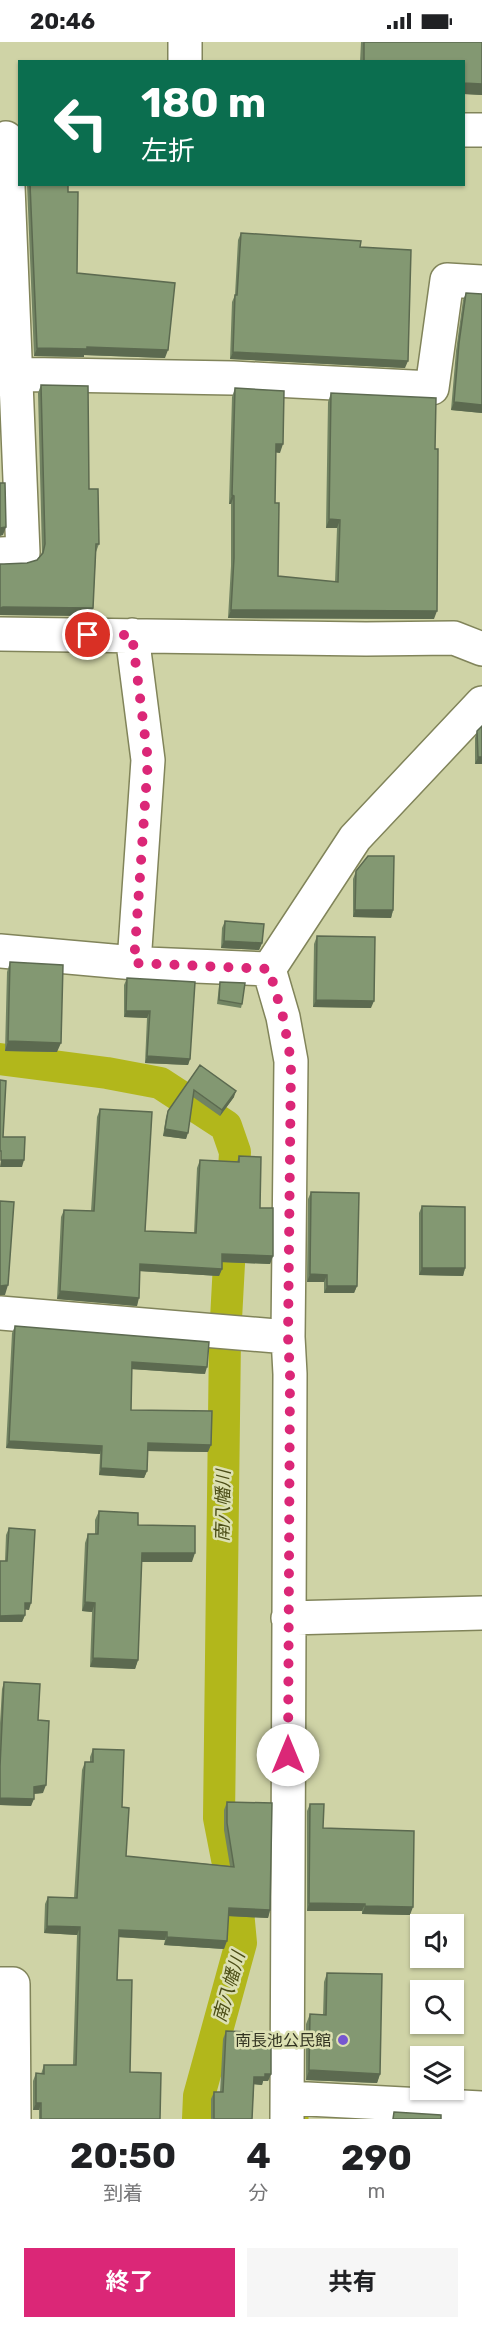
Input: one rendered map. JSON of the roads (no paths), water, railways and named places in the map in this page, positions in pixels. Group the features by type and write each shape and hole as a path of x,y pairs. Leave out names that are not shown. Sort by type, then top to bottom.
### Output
{"street":[{"path":"185,42 185,60"},
{"path":"465,130 482,130"},
{"path":"0,554 23,553 8,374 8,137"},
{"path":"8,374 232,378 432,388 447,280 482,282"},
{"path":"0,634 454,638 482,649"},
{"path":"132,635 148,760 134,963"},
{"path":"482,703 356,838 269,969 283,1017 291,1061 288,1337 290,1374 287,2109 482,2108"},
{"path":"0,951 134,963 269,969"},
{"path":"0,1313 288,1337"},
{"path":"288,1618 482,1613"},
{"path":"0,1984 13,1984 14,2119"}],"waterway":[{"name":"南八幡川","path":"0,1059 107,1073 160,1083 226,1126 235,1152 225,1338 219,1818 227,1859 235,1879 241,1943 199,2096 198,2119"}],"place":[{"name":"南長池公民館","path":"343,2040"}]}
